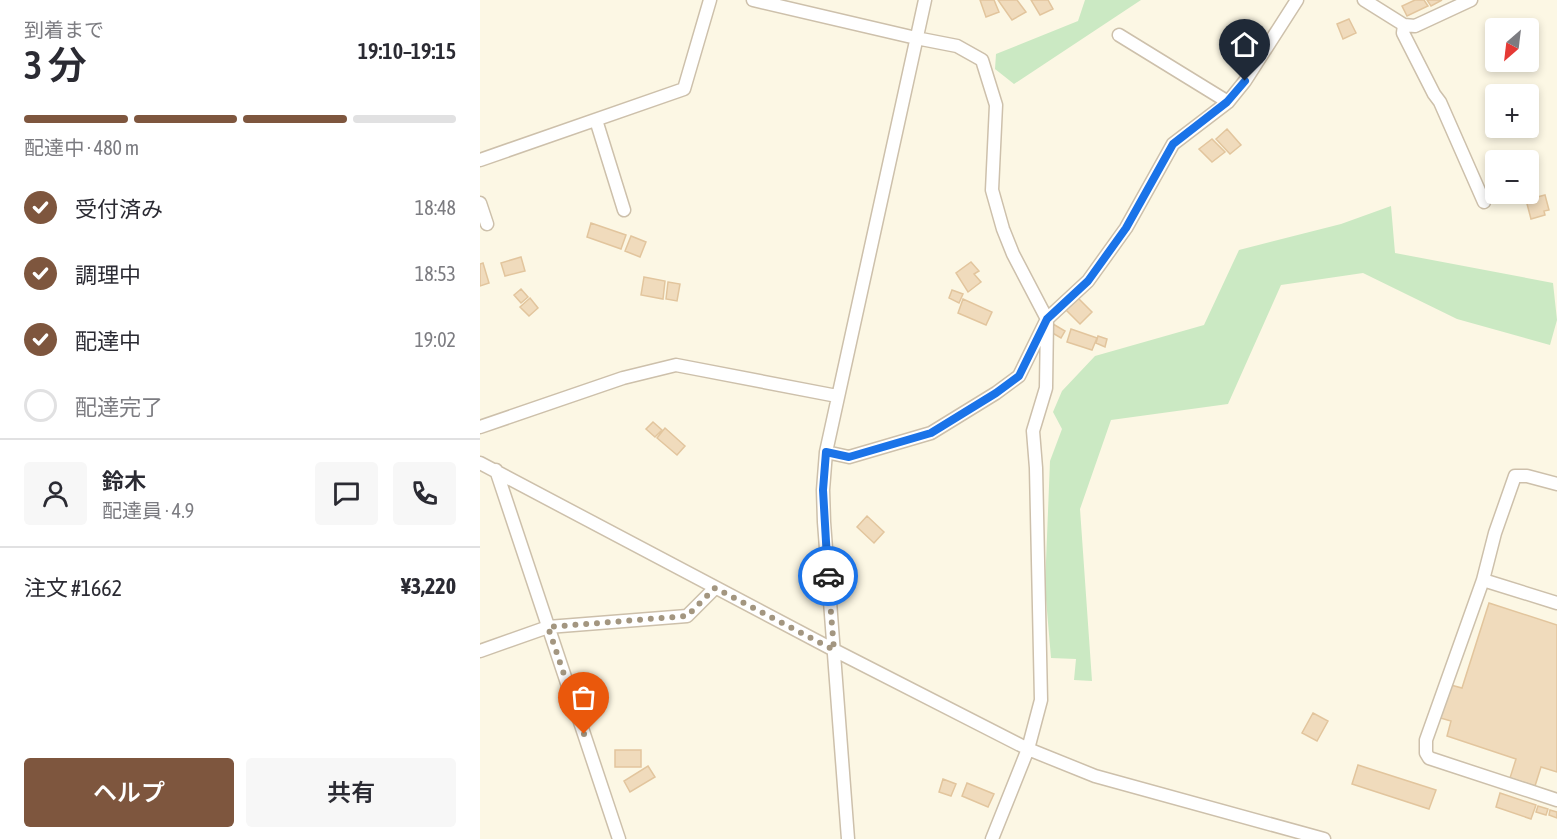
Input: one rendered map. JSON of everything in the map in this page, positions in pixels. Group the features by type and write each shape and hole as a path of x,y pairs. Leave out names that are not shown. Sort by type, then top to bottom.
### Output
{"street":[{"path":"480,160 684,89 710,0"},
{"path":"753,0 957,46 982,60 996,105 993,190 1003,229 1013,254 1047,319 1046,388 1033,431 1036,468 1041,700 1028,749 992,839"},
{"path":"848,839 823,490 826,452 925,0"},
{"path":"826,452 849,457 931,433 1019,376 1047,319 1088,281 1126,228 1173,144 1227,102 1245,81 1297,0"},
{"path":"1364,0 1404,25 1415,26 1471,0"},
{"path":"1404,25 1403,33 1440,102 1484,202"},
{"path":"1119,35 1227,102"},
{"path":"596,120 624,210"},
{"path":"480,203 487,224"},
{"path":"480,427 623,378 676,365 837,396"},
{"path":"480,463 715,588 1028,749 1095,776 1324,839"},
{"path":"496,470 619,839"},
{"path":"1557,484 1527,476 1515,476 1482,580 1426,740 1426,753 1429,758 1557,800"},
{"path":"1482,580 1557,603"},
{"path":"480,651 548,627 687,616 715,588"}],"green space":[{"path":"1085,0 1141,0 1014,84 995,69 996,54 1078,21"},
{"path":"1391,206 1395,253 1553,283 1557,320 1550,345 1457,319 1363,273 1281,285 1228,404 1111,420 1080,509 1092,681 1074,680 1076,659 1051,658 1045,587 1050,461 1062,429 1053,412 1062,391 1095,356 1204,325 1239,250 1341,224"}],"building":[{"path":"980,0 994,0 999,12 986,17"},
{"path":"998,0 1017,0 1026,12 1012,20"},
{"path":"1031,0 1048,0 1053,9 1040,15"},
{"path":"1415,0 1424,0 1428,6 1407,16 1402,6"},
{"path":"1427,0 1442,0 1431,6"},
{"path":"1349,19 1356,33 1343,39 1337,24"},
{"path":"1227,129 1241,145 1230,154 1216,139"},
{"path":"1212,139 1225,152 1212,162 1199,149"},
{"path":"1545,195 1549,210 1544,211 1545,215 1531,219 1527,204 1539,204 1539,197"},
{"path":"591,223 626,235 621,249 587,237"},
{"path":"631,236 646,242 640,257 625,251"},
{"path":"521,257 525,271 505,276 501,263"},
{"path":"971,262 979,271 974,274 981,282 968,292 956,273"},
{"path":"483,263 489,283 480,286 480,264"},
{"path":"644,277 665,281 663,299 641,295"},
{"path":"668,282 680,284 677,301 666,299"},
{"path":"521,289 528,297 521,303 514,295"},
{"path":"952,290 963,294 959,303 949,298"},
{"path":"530,298 538,308 529,316 520,307"},
{"path":"1078,298 1092,312 1080,324 1066,310"},
{"path":"963,299 992,312 986,325 958,313"},
{"path":"1053,324 1065,331 1061,338 1049,331"},
{"path":"1071,329 1097,338 1092,350 1067,342"},
{"path":"1098,336 1107,339 1105,347 1096,343"},
{"path":"653,422 662,430 655,437 646,429"},
{"path":"665,428 685,446 677,455 657,438"},
{"path":"867,516 884,532 874,543 857,527"},
{"path":"1489,603 1557,625 1557,772 1541,767 1535,786 1510,778 1516,759 1447,736 1451,721 1437,717 1447,684 1462,688"},
{"path":"1313,713 1328,721 1317,741 1302,733"},
{"path":"615,750 641,750 641,767 615,767"},
{"path":"1358,765 1436,790 1429,809 1352,784"},
{"path":"648,766 655,777 630,792 624,781"},
{"path":"943,779 956,784 951,796 939,792"},
{"path":"967,783 994,794 988,807 962,796"},
{"path":"1500,793 1536,805 1531,819 1496,807"},
{"path":"1538,806 1548,809 1546,815 1536,812"},
{"path":"1550,810 1557,812 1557,818 1549,815"}],"way so far":[{"path":"584,734 548,627 687,616 715,588 834,650 828,576"}],"route":[{"path":"828,576 823,490 826,452 849,457 931,433 1019,376 1047,319 1088,281 1126,228 1173,144 1227,102 1245,81"}]}
